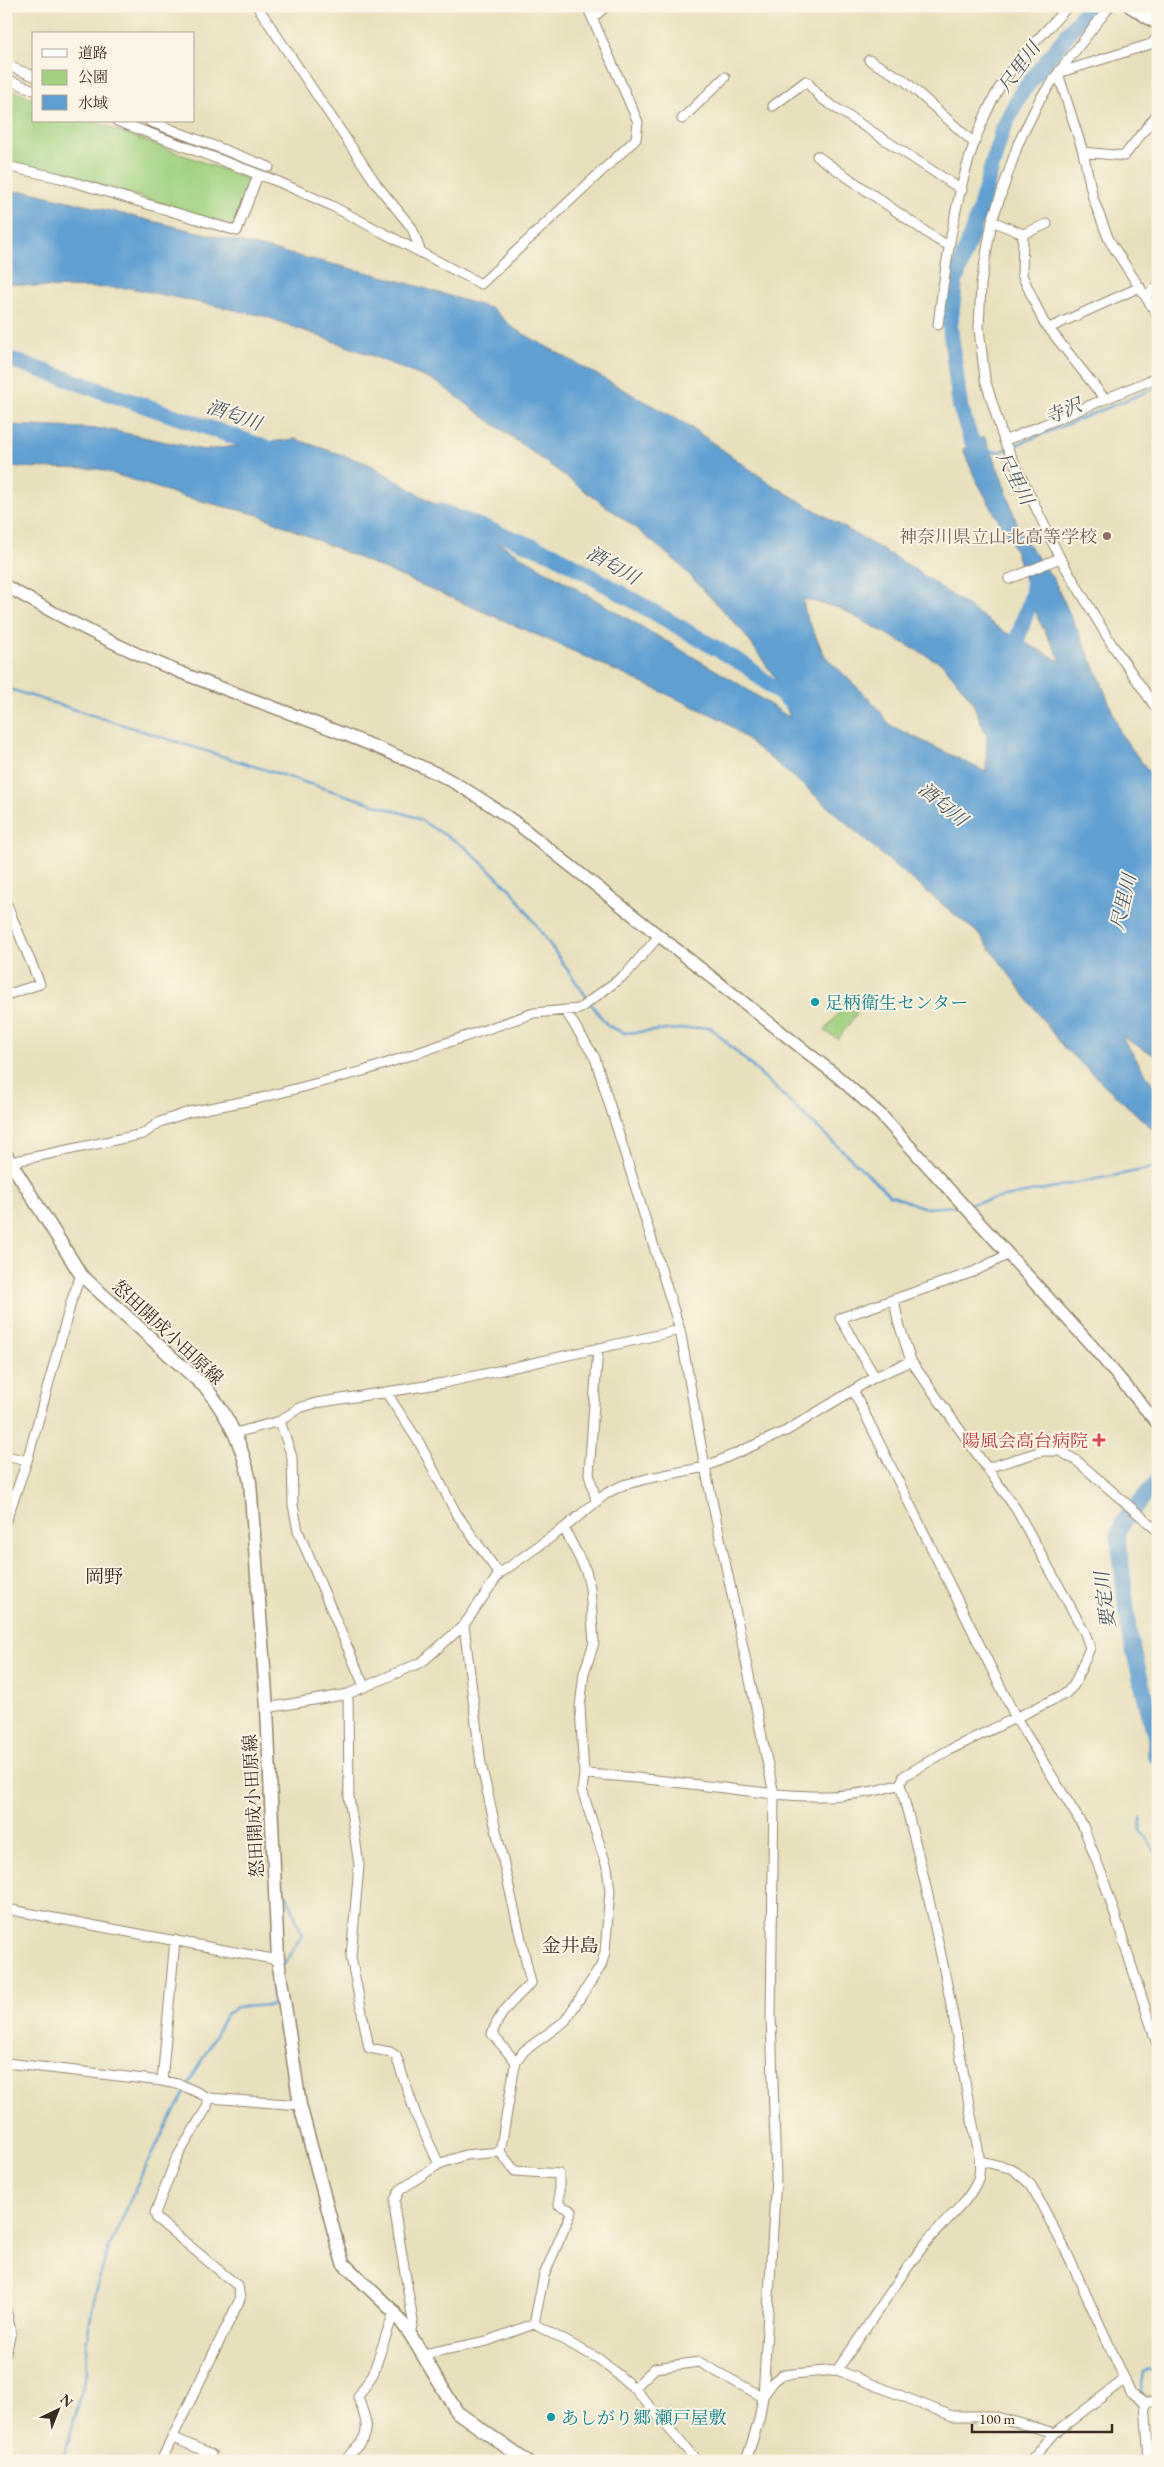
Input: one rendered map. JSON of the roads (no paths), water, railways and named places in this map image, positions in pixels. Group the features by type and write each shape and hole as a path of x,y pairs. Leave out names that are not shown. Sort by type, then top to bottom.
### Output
{"main road":[{"path":"1130,6 1158,24"},
{"name":"怒田開成小田原線","path":"8,1161 81,1275 206,1389 222,1409 244,1454 250,1482 266,1708 280,1980 300,2105 343,2263 394,2312 424,2354 457,2412 526,2461"}],"street":[{"path":"257,6 377,185 412,228 421,253"},
{"path":"120,122 330,205 481,284 636,139 638,122 587,6"},
{"path":"593,18 606,6"},
{"path":"938,325 948,245 974,143 996,96 1014,66 1068,6"},
{"path":"1110,6 1040,99 1018,144 992,221 981,284 979,330 985,379 1004,442 1060,558 1111,643 1158,711"},
{"path":"1058,73 1151,44 1158,37"},
{"path":"870,60 904,80 974,143"},
{"path":"6,66 32,75"},
{"path":"1058,73 1083,152 1093,198 1109,240 1158,316"},
{"path":"682,118 725,77"},
{"path":"6,79 32,89"},
{"path":"773,106 806,81 822,98 962,190"},
{"path":"1083,152 1124,156 1158,113"},
{"path":"152,122 269,167"},
{"path":"817,156 936,239 948,245"},
{"path":"6,166 69,180 237,231 258,175"},
{"path":"992,221 1023,234 1047,224"},
{"path":"1023,234 1022,275 1043,321 1104,398"},
{"path":"1049,328 1140,287"},
{"path":"1146,295 1158,287"},
{"path":"1004,442 1104,398 1158,377"},
{"path":"1009,579 1060,558"},
{"path":"6,586 104,639 438,774 476,795 515,822 837,1076 881,1114 972,1216 1094,1347 1158,1424"},
{"path":"6,903 40,984 6,995"},
{"path":"8,1161 143,1134 160,1122 189,1112 257,1099 367,1070 534,1013 580,1009 626,974 659,936"},
{"path":"565,1010 595,1058 680,1330 705,1467 774,1794 771,2016 776,2177 763,2396 759,2420 746,2461"},
{"path":"876,1377 840,1318 973,1272 1009,1254"},
{"path":"6,1521 27,1461 72,1299 81,1275"},
{"path":"837,2370 928,2241 968,2197 978,2179 981,2161 975,2141 958,2042 921,1861 900,1784 904,1776 947,1751 1070,1690 1090,1648 1085,1633 1016,1509 911,1361 898,1321 894,1300"},
{"path":"235,1433 280,1421 299,1408 316,1403 444,1383 680,1330"},
{"path":"596,1500 589,1474 598,1348"},
{"path":"266,1708 348,1694 422,1662 464,1625 499,1574 564,1528 596,1500 623,1486 705,1467 786,1431 876,1377 911,1361"},
{"path":"853,1390 1016,1718 1083,1826 1102,1875 1158,2047"},
{"path":"386,1392 420,1444 456,1513 499,1574"},
{"path":"280,1421 292,1457 293,1505 298,1532 364,1686"},
{"path":"986,1468 1042,1450 1060,1451 1077,1461 1158,1531"},
{"path":"6,1456 27,1461"},
{"path":"534,2324 544,2275 572,2211 559,2206 559,2174 515,2171 500,2152 516,2062 524,2052 565,2021 601,1966 605,1952 610,1891 607,1866 582,1790 584,1774 580,1707 584,1673 594,1643 590,1588 586,1571 564,1528"},
{"path":"464,1625 481,1764 531,1983 507,2007 496,2022 492,2034 516,2062"},
{"path":"348,1694 349,1797 359,1865 352,1957 353,1966 369,2048 390,2052 396,2056 416,2115 439,2164"},
{"path":"584,1774 630,1776 774,1794 847,1796 875,1792 900,1784"},
{"path":"6,1909 175,1940 278,1962"},
{"path":"162,2081 175,1940"},
{"path":"6,2063 162,2081 182,2085 208,2098 300,2105"},
{"path":"161,2461 240,2299 238,2286 157,2219 155,2213 176,2160 207,2107 208,2098"},
{"path":"410,2334 413,2321 395,2212 395,2200 400,2190 439,2164 464,2155 500,2152"},
{"path":"981,2161 1013,2169 1031,2185 1071,2261 1131,2392 1145,2402 1158,2402"},
{"path":"6,2310 11,2332 6,2353"},
{"path":"351,2458 364,2438 366,2429 358,2397 373,2374 394,2312"},
{"path":"424,2354 487,2341 534,2324 599,2359 634,2388 697,2461"},
{"path":"634,2388 655,2368 699,2362 763,2396"},
{"path":"763,2396 774,2381 782,2375 837,2370 952,2416 993,2416 1055,2433"},
{"path":"1030,2461 1055,2433 1125,2379"},
{"path":"1145,2402 1149,2461"},
{"path":"172,2437 211,2454 209,2461"}],"water":[{"path":"6,191 31,192 390,278 493,309 513,328 689,426 771,484 913,568 1003,631 1062,662 1039,621 1015,550 975,478 963,449 984,436 1001,476 1020,533 1054,580 1100,679 1121,734 1158,784 1158,1057 1122,1037 1158,1093 1158,1134 1063,1047 980,935 888,860 809,790 723,720 551,641 259,515 185,497 99,469 6,467 6,425 106,429 204,450 295,439 369,464 519,555 736,682 790,718 776,679 743,632 678,563 633,526 438,383 360,351 264,316 130,288 42,287 6,283","holes":["803,599 839,608 944,665 971,699 987,736 986,772 890,725 876,706 825,656 806,616"]}],"waterway":[{"name":"尺里川","path":"983,462 970,437 960,406 950,327 955,282 979,212 1002,131 1021,93 1090,6"},
{"name":"酒匂川","path":"6,358 276,451"},
{"name":"寺沢","path":"990,451 999,452 1158,387"},
{"name":"酒匂川","path":"440,511 553,554 745,665 797,707"},
{"name":"尺里川","path":"1018,660 1018,637 1033,593 1034,577"},
{"path":"6,688 415,817 465,847 513,892 588,999"},
{"path":"591,1004 608,1026 625,1033 710,1027 890,1195 925,1208 958,1206"},
{"path":"969,1204 1158,1167"},
{"name":"要定川","path":"1155,1756 1156,1740 1129,1633 1118,1534 1123,1522 1158,1480"},
{"name":"要定川","path":"1141,1818 1141,1831 1158,1855"},
{"path":"283,1966 302,1935 287,1895"},
{"path":"63,2461 87,2372 86,2344 94,2299 106,2255 145,2167 226,2015 236,2007 273,2005 272,1983 276,1977"},
{"name":"要定川","path":"1140,2397 1144,2372 1148,2369 1158,2374"},
{"name":"要定川","path":"1140,2403 1140,2445 1143,2461"}],"place":[{"name":"神奈川県立山北高等学校","path":"1107,536"},
{"name":"足柄衛生センター","path":"815,1002"},
{"name":"陽風会高台病院","path":"1099,1440"},
{"name":"あしがり郷 瀬戸屋敷","path":"551,2417"}],"district":[{"name":"岡野","path":"104,1576"},
{"name":"金井島","path":"570,1945"}]}
